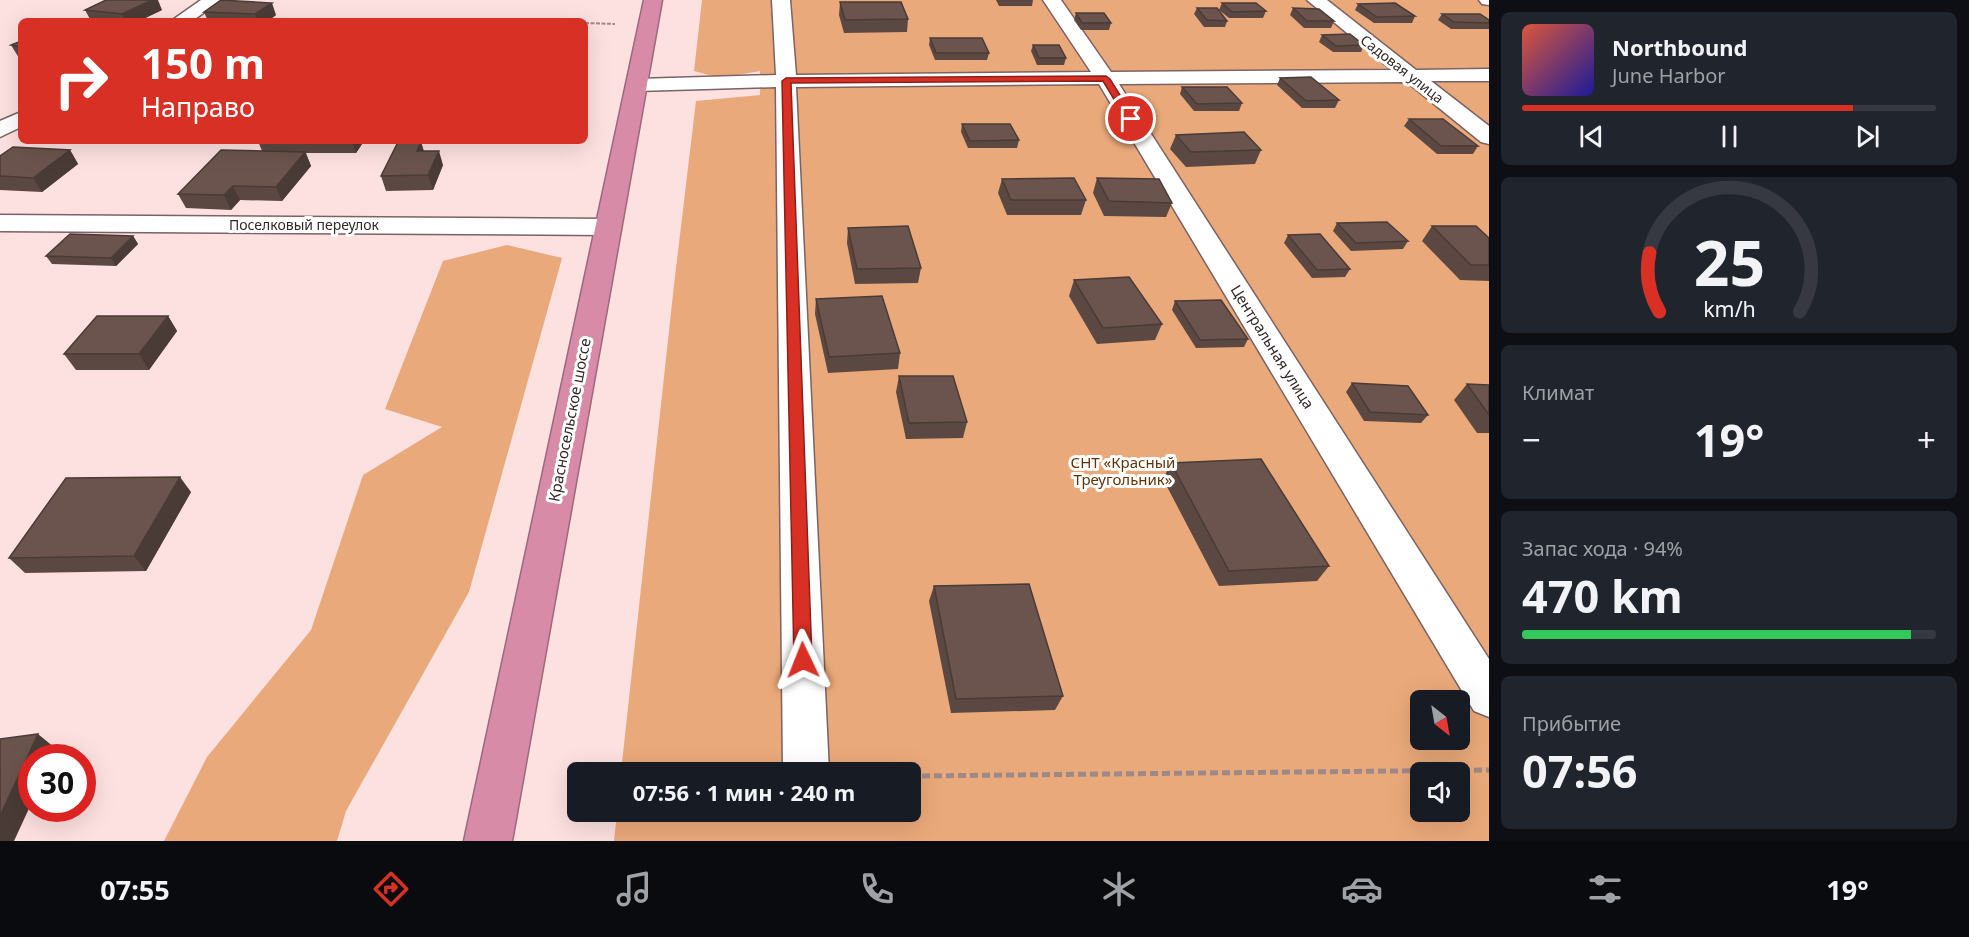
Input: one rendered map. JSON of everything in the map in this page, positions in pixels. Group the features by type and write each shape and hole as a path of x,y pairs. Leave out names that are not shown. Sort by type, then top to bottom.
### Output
{"highway":[{"name":"Красносельское шоссе","path":"488,841 653,0"}],"street":[{"path":"185,18 213,0"},
{"path":"781,0 786,81 806,762"},
{"name":"Центральная улица","path":"1052,0 1106,79 1489,697"},
{"name":"Садовая улица","path":"1316,0 1489,137"},
{"path":"636,85 786,81 1489,75"},
{"path":"0,130 18,120"},
{"name":"Поселковый переулок","path":"0,223 608,226"}],"path":[{"path":"921,776 1489,770"}],"green space":[{"name":"СНТ «Красный Треугольник»","path":"702,0 1489,0 1489,841 614,841 616,822 921,822 921,762 622,762 696,101 760,95 760,71 720,78 694,71"},
{"path":"507,245 562,258 469,592 346,811 337,841 164,841 207,757 311,630 363,475 442,427 385,409 443,261"}],"building":[{"path":"106,0 152,0 122,14 85,10"},
{"path":"221,0 272,3 255,14 204,12"},
{"path":"840,2 901,2 908,19 845,20"},
{"path":"1222,3 1256,3 1266,11 1232,12"},
{"path":"1395,3 1415,16 1377,17 1358,4"},
{"path":"1197,8 1217,8 1227,21 1207,20"},
{"path":"1293,8 1319,9 1334,21 1307,21"},
{"path":"1076,13 1104,13 1111,23 1082,23"},
{"path":"1442,14 1480,14 1489,20 1489,23 1454,22"},
{"path":"1350,34 1364,45 1336,46 1322,35"},
{"path":"930,38 982,38 989,53 936,53"},
{"path":"1033,45 1059,45 1066,58 1039,58"},
{"path":"1311,77 1339,100 1306,101 1280,78"},
{"path":"1182,87 1227,87 1242,103 1197,104"},
{"path":"1409,119 1443,119 1478,146 1441,146"},
{"path":"962,124 1010,124 1019,140 970,141"},
{"path":"1244,132 1261,150 1191,152 1176,135"},
{"path":"397,144 420,144 417,151 439,151 428,175 381,176"},
{"path":"13,147 70,150 33,178 0,176 0,156"},
{"path":"221,150 305,152 276,187 233,186 224,195 178,194"},
{"path":"1074,178 1086,200 1011,200 1002,179"},
{"path":"1097,178 1159,179 1172,203 1109,201"},
{"path":"1387,222 1408,241 1356,243 1337,223"},
{"path":"908,226 921,268 857,269 848,228"},
{"path":"1432,226 1476,226 1489,238 1489,265 1471,265"},
{"path":"70,234 133,236 111,258 46,256"},
{"path":"1320,234 1350,269 1317,270 1288,235"},
{"path":"1129,277 1162,324 1103,328 1074,280"},
{"path":"882,296 900,353 829,357 816,299"},
{"path":"1221,300 1248,339 1200,340 1175,301"},
{"path":"97,316 168,316 139,354 64,354"},
{"path":"899,376 953,376 967,422 909,423"},
{"path":"1352,383 1408,386 1428,415 1370,412"},
{"path":"1467,384 1489,385 1489,415"},
{"path":"1261,459 1329,566 1229,571 1171,463"},
{"path":"180,477 134,556 9,558 66,478"},
{"path":"1029,584 1063,696 956,699 934,586"},
{"path":"38,734 33,744 18,744 18,777 0,816 0,739"}],"route":[{"path":"803,660 786,81 1106,79 1131,119"}]}
